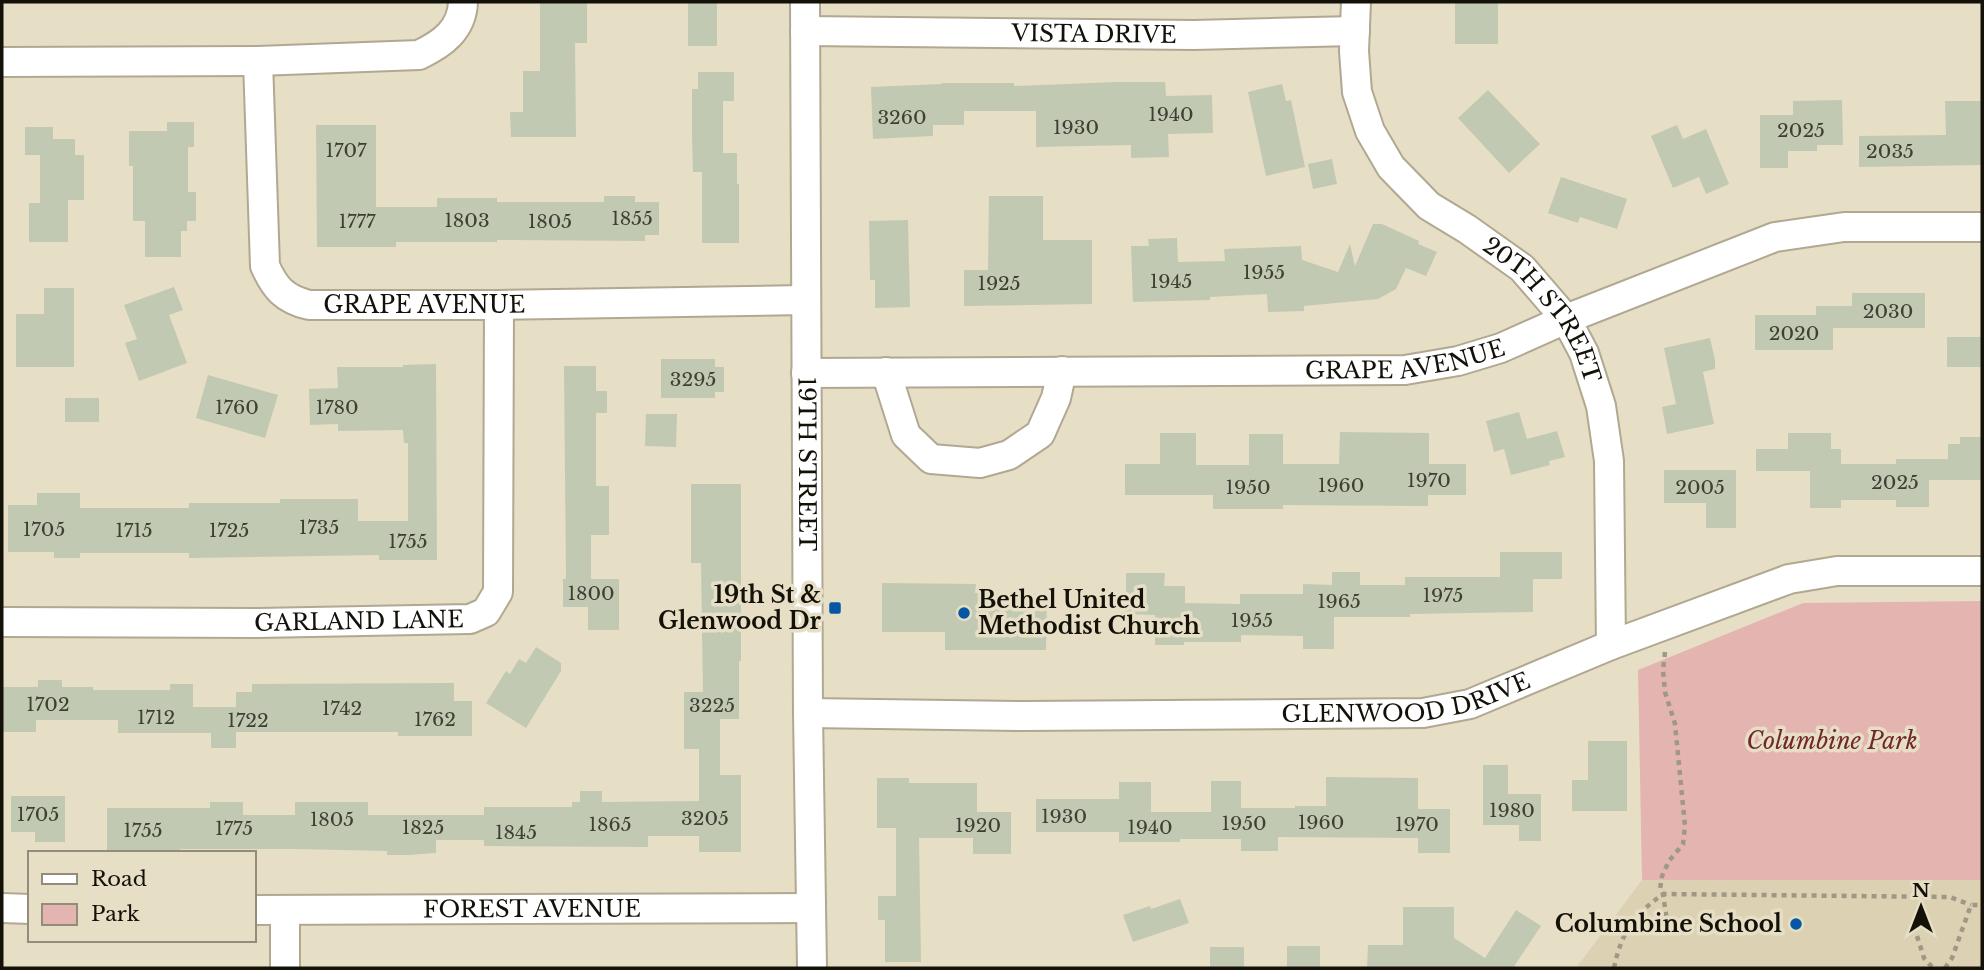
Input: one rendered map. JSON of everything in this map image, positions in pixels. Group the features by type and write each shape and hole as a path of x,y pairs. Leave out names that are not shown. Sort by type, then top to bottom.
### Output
{"street":[{"path":"2,62 258,61 419,55 440,45 455,28 463,2"},
{"name":"19TH STREET","path":"805,2 805,300 812,968"},
{"path":"1355,32 1356,2"},
{"name":"VISTA DRIVE","path":"805,32 1225,35 1355,32"},
{"name":"20TH STREET","path":"1355,32 1357,92 1370,131 1391,167 1429,206 1522,268 1566,319 1584,354 1601,406 1609,461 1611,645"},
{"name":"GRAPE AVENUE","path":"258,61 265,266 273,285 295,302 309,305 499,305 805,300"},
{"name":"GRAPE AVENUE","path":"806,373 1405,370 1458,361 1501,348 1566,319 1775,237 1844,227 1982,227"},
{"name":"GARLAND LANE","path":"5,622 258,623 470,619 486,612 498,592 499,305"},
{"path":"886,372 906,435 931,459 979,463 1009,455 1040,434 1056,398 1062,371"},
{"name":"GLENWOOD DRIVE","path":"808,713 1023,716 1423,713 1470,704 1611,645 1789,579 1837,571 1982,571"},
{"path":"2,908 28,909"},
{"name":"FOREST AVENUE","path":"256,910 811,908"},
{"path":"285,910 285,968"}],"path":[{"path":"1661,627 1666,646 1663,670 1665,692 1675,724 1685,825 1683,844 1669,860 1662,876 1661,889 1669,935"},
{"path":"1614,968 1618,947 1632,921 1663,894 1950,897 1971,905 1982,905"},
{"path":"1945,968 1952,958 1971,905"},
{"path":"1917,936 1924,958 1933,968"}],"shaded area":[{"name":"Columbine School","path":"1642,880 1982,880 1982,968 1576,968"}],"green space":[{"name":"Columbine Park","path":"1982,601 1982,880 1642,880 1638,670 1803,603"}],"building":[{"path":"540,2 587,2 587,43 575,43 576,137 511,137 510,112 523,112 523,71 540,71"},
{"path":"688,2 717,2 717,46 688,46"},
{"path":"1455,2 1498,2 1498,44 1455,44"},
{"path":"698,72 734,72 734,101 723,101 723,153 737,153 739,243 702,243 702,172 693,172 692,136 692,89 698,89"},
{"path":"1165,82 1166,96 1212,95 1213,133 1168,134 1169,157 1131,158 1131,145 1036,147 1036,111 964,111 964,125 933,125 933,136 873,139 871,87 942,83 1014,83 1014,86"},
{"path":"1282,84 1286,101 1291,100 1305,167 1266,176 1248,92"},
{"path":"1488,90 1540,144 1509,173 1458,118"},
{"path":"1842,100 1843,145 1817,145 1817,151 1788,151 1788,168 1760,168 1760,115 1793,115 1793,101"},
{"path":"1945,101 1981,101 1982,165 1859,167 1859,136 1946,135"},
{"path":"167,122 194,122 194,147 188,147 188,192 196,192 196,221 187,221 187,231 181,231 181,257 145,257 145,221 133,221 133,166 129,166 129,131 167,131"},
{"path":"316,125 376,125 376,207 437,207 437,198 497,198 497,202 604,202 604,196 635,196 635,202 659,202 659,235 645,235 645,241 497,240 396,242 396,247 317,247"},
{"path":"1677,125 1683,139 1706,129 1729,184 1706,194 1699,177 1673,188 1651,136"},
{"path":"25,127 53,127 53,139 75,139 75,155 84,155 84,200 68,200 68,242 29,242 29,203 40,203 40,155 25,155"},
{"path":"1332,159 1337,184 1313,189 1308,164"},
{"path":"1561,177 1627,199 1617,229 1580,217 1578,223 1548,213"},
{"path":"989,196 1043,196 1043,240 1092,240 1092,304 964,306 964,270 988,270"},
{"path":"908,220 910,307 875,308 875,280 870,280 869,221"},
{"path":"1373,224 1382,224 1437,252 1426,276 1406,268 1396,289 1378,299 1304,306 1304,311 1268,312 1267,294 1210,297 1210,300 1133,302 1131,246 1149,246 1148,239 1177,238 1178,262 1225,261 1224,249 1301,246 1302,260 1338,272 1350,244 1355,266"},
{"path":"174,287 183,310 169,315 187,363 139,381 125,343 137,339 124,305"},
{"path":"44,288 74,288 74,367 16,367 16,314 44,314"},
{"path":"1852,293 1925,293 1925,328 1833,328 1833,350 1755,350 1755,315 1816,315 1816,306 1852,306"},
{"path":"1947,337 1982,337 1982,367 1947,367"},
{"path":"1710,338 1715,369 1703,372 1714,424 1667,434 1662,407 1676,404 1664,348"},
{"path":"661,359 715,359 715,367 724,367 724,392 715,392 715,398 661,398"},
{"path":"436,364 437,560 379,560 379,555 189,558 189,553 80,553 80,558 54,558 54,552 8,552 8,505 37,505 37,493 80,493 80,508 189,508 189,503 280,503 280,499 358,499 358,521 408,521 408,443 404,443 403,430 338,431 338,424 310,425 309,389 338,388 337,367"},
{"path":"564,366 596,366 596,391 607,391 607,413 596,413 596,486 609,486 609,535 591,535 591,579 619,579 619,630 588,630 588,607 563,607 563,579 566,579"},
{"path":"208,375 278,395 265,438 196,418"},
{"path":"65,398 99,398 99,422 65,422"},
{"path":"1519,412 1527,439 1557,431 1565,457 1549,461 1550,465 1511,475 1504,449 1494,452 1486,421"},
{"path":"646,414 677,414 676,447 645,446"},
{"path":"1340,432 1429,433 1429,464 1466,464 1466,495 1428,495 1428,506 1283,505 1283,509 1213,509 1213,495 1125,495 1125,464 1160,464 1160,433 1196,433 1196,465 1249,465 1249,434 1283,434 1283,464 1339,464"},
{"path":"1788,433 1831,433 1831,449 1841,449 1841,464 1896,464 1896,459 1948,459 1948,444 1960,444 1960,437 1982,437 1982,480 1929,480 1929,507 1896,507 1896,500 1841,500 1841,508 1810,508 1810,471 1756,471 1756,449 1788,449"},
{"path":"1664,470 1736,470 1736,528 1706,528 1706,503 1664,503"},
{"path":"691,484 741,484 739,719 720,719 720,775 741,775 741,852 699,852 699,836 648,836 648,847 484,846 484,840 436,840 436,853 408,855 387,855 387,851 295,849 107,851 107,808 210,808 210,802 243,802 243,815 295,815 295,802 368,802 368,815 484,815 484,807 572,807 572,802 580,802 580,791 602,791 602,802 699,801 699,749 684,749 684,692 703,692 701,563 691,563"},
{"path":"1500,552 1562,552 1562,579 1533,579 1533,612 1334,617 1334,649 1303,649 1303,636 1241,635 1241,642 1155,645 1155,615 1126,614 1126,573 1165,573 1164,586 1185,586 1185,603 1240,604 1240,594 1303,594 1303,584 1332,585 1332,572 1360,572 1360,585 1405,585 1405,577 1500,577"},
{"name":"Bethel United Methodist Church","path":"882,583 976,584 975,593 1047,594 1046,650 945,650 945,632 882,632"},
{"path":"536,647 561,663 561,671 526,728 486,703 506,671 510,674 519,659 526,663"},
{"path":"38,680 62,680 62,687 93,687 93,690 170,690 170,684 193,684 193,707 236,707 236,692 252,692 252,684 454,683 454,701 472,701 472,736 398,736 398,732 236,732 236,748 211,748 211,733 118,733 118,720 36,720 36,732 2,732 2,687 38,687"},
{"path":"1588,741 1627,741 1627,811 1572,811 1572,780 1588,780"},
{"path":"1483,765 1508,765 1508,794 1541,794 1541,841 1519,841 1519,825 1483,825"},
{"path":"1326,777 1418,778 1418,809 1450,809 1450,853 1418,853 1418,838 1278,837 1278,851 1241,851 1241,839 1119,842 1119,832 1036,832 1036,799 1119,799 1119,782 1151,782 1151,812 1211,812 1211,781 1241,781 1241,808 1295,808 1326,806"},
{"path":"877,778 909,778 909,783 977,783 977,812 1011,812 1011,854 973,854 973,838 919,838 921,962 885,962 885,920 878,920 878,896 896,896 896,828 877,828"},
{"path":"11,796 65,796 65,842 35,842 35,832 11,832"},
{"path":"1180,899 1189,923 1133,942 1123,915"},
{"path":"1403,907 1454,907 1454,938 1485,958 1516,910 1541,926 1513,968 1367,968 1368,945 1403,945"},
{"path":"1287,946 1320,946 1320,968 1287,968"},
{"path":"1210,947 1244,947 1244,968 1210,968"}],"place":[{"name":"19th St & Glenwood Dr","path":"835,608"},
{"name":"Bethel United Methodist Church","path":"964,613"},
{"name":"Columbine School","path":"1796,924"}]}
